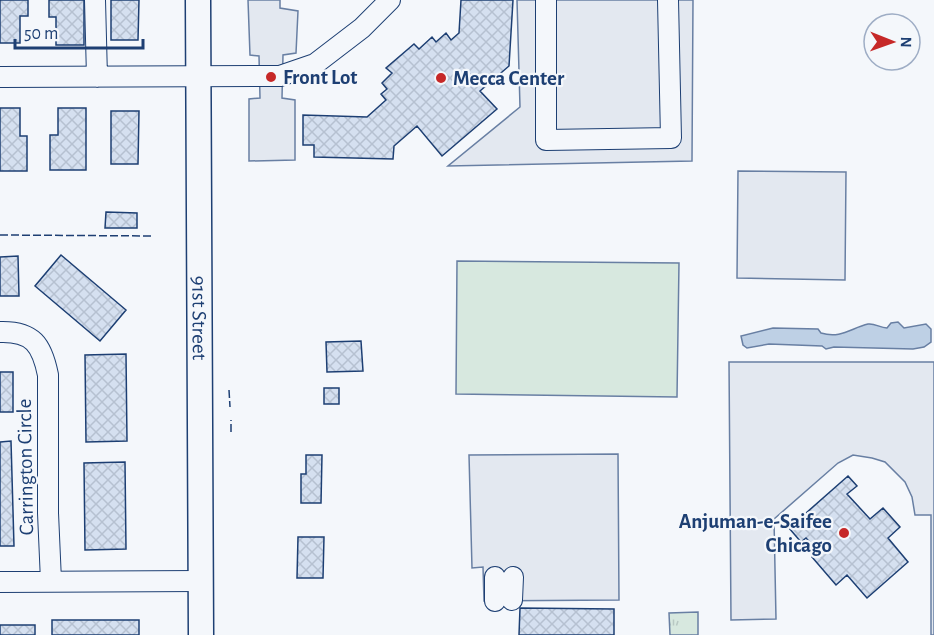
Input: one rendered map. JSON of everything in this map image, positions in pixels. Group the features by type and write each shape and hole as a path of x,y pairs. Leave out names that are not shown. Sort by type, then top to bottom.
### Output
{"main road":[{"name":"91st Street","path":"198,0 201,635"}],"street":[{"path":"95,0 97,77"},
{"path":"0,77 280,76 315,64 362,28 390,0"},
{"path":"546,0 546,140 670,138 668,0"},
{"name":"Carrington Circle","path":"0,332 14,332 30,337 44,355 48,375 48,513 51,581"},
{"path":"503,601 504,577"},
{"path":"0,582 200,581"}],"green space":[{"path":"457,261 679,263 677,397 456,394"},
{"path":"698,612 698,635 670,635 669,613"}],"shaded area":[{"name":"Front Lot","path":"248,0 280,0 280,8 298,11 296,53 283,55 282,98 295,100 295,160 249,161 249,99 260,98 259,56 250,55"},
{"path":"517,0 693,0 692,161 448,166 520,107"},
{"path":"738,171 846,172 845,280 737,278"},
{"path":"729,362 934,362 934,635 931,635 931,515 915,515 912,497 905,482 885,462 853,455 838,463 774,519 776,619 731,620"},
{"path":"618,454 619,600 484,601 483,567 472,568 469,455"}],"water":[{"path":"898,322 904,328 926,324 931,329 931,342 924,347 913,349 834,347 826,349 822,346 769,344 747,348 743,345 741,336 773,328 818,329 821,333 834,335 868,324 887,328 891,323"}],"building":[{"path":"0,0 28,0 28,16 20,16 20,43 0,43"},
{"path":"49,0 84,0 84,45 56,45 56,17 49,17"},
{"path":"111,0 139,0 138,40 111,40"},
{"name":"Mecca Center","path":"461,0 513,0 509,66 480,91 497,109 442,156 417,126 394,146 393,159 314,157 314,145 303,145 303,115 367,117 386,100 381,94 387,89 382,83 392,73 386,68 414,44 419,49 432,37 436,42 446,33 451,40 459,33"},
{"path":"0,108 20,108 20,136 27,136 27,171 0,171"},
{"path":"58,108 86,108 86,170 50,170 50,135 58,135"},
{"path":"111,111 139,111 138,164 111,164"},
{"path":"106,212 137,213 137,228 105,228"},
{"path":"61,255 126,310 100,341 35,286"},
{"path":"18,256 19,296 0,296 0,257"},
{"path":"361,341 363,371 327,372 326,342"},
{"path":"126,354 127,441 86,442 85,355"},
{"path":"0,372 13,372 13,412 0,412"},
{"path":"324,388 339,388 339,404 324,404"},
{"path":"11,441 14,546 0,546 0,442"},
{"path":"306,455 322,455 321,503 301,503 301,474 306,474"},
{"path":"125,462 126,549 85,550 84,463"},
{"name":"Anjuman-e-Saifee Chicago","path":"848,476 857,486 847,494 870,519 883,508 900,527 888,538 908,562 867,598 847,575 836,585 812,557 818,551 806,538 801,542 789,528"},
{"path":"298,537 324,537 323,578 297,578"},
{"path":"520,608 614,609 614,635 519,635"},
{"path":"52,620 139,620 139,635 52,635"},
{"path":"0,625 35,625 35,635 0,635"}],"fence":[{"path":"0,235 154,236"},
{"path":"229,390 230,407"},
{"path":"231,420 231,432"}],"place":[{"name":"Front Lot","path":"271,77"},
{"name":"Mecca Center","path":"441,78"},
{"name":"Anjuman-e-Saifee Chicago","path":"844,533"}]}
